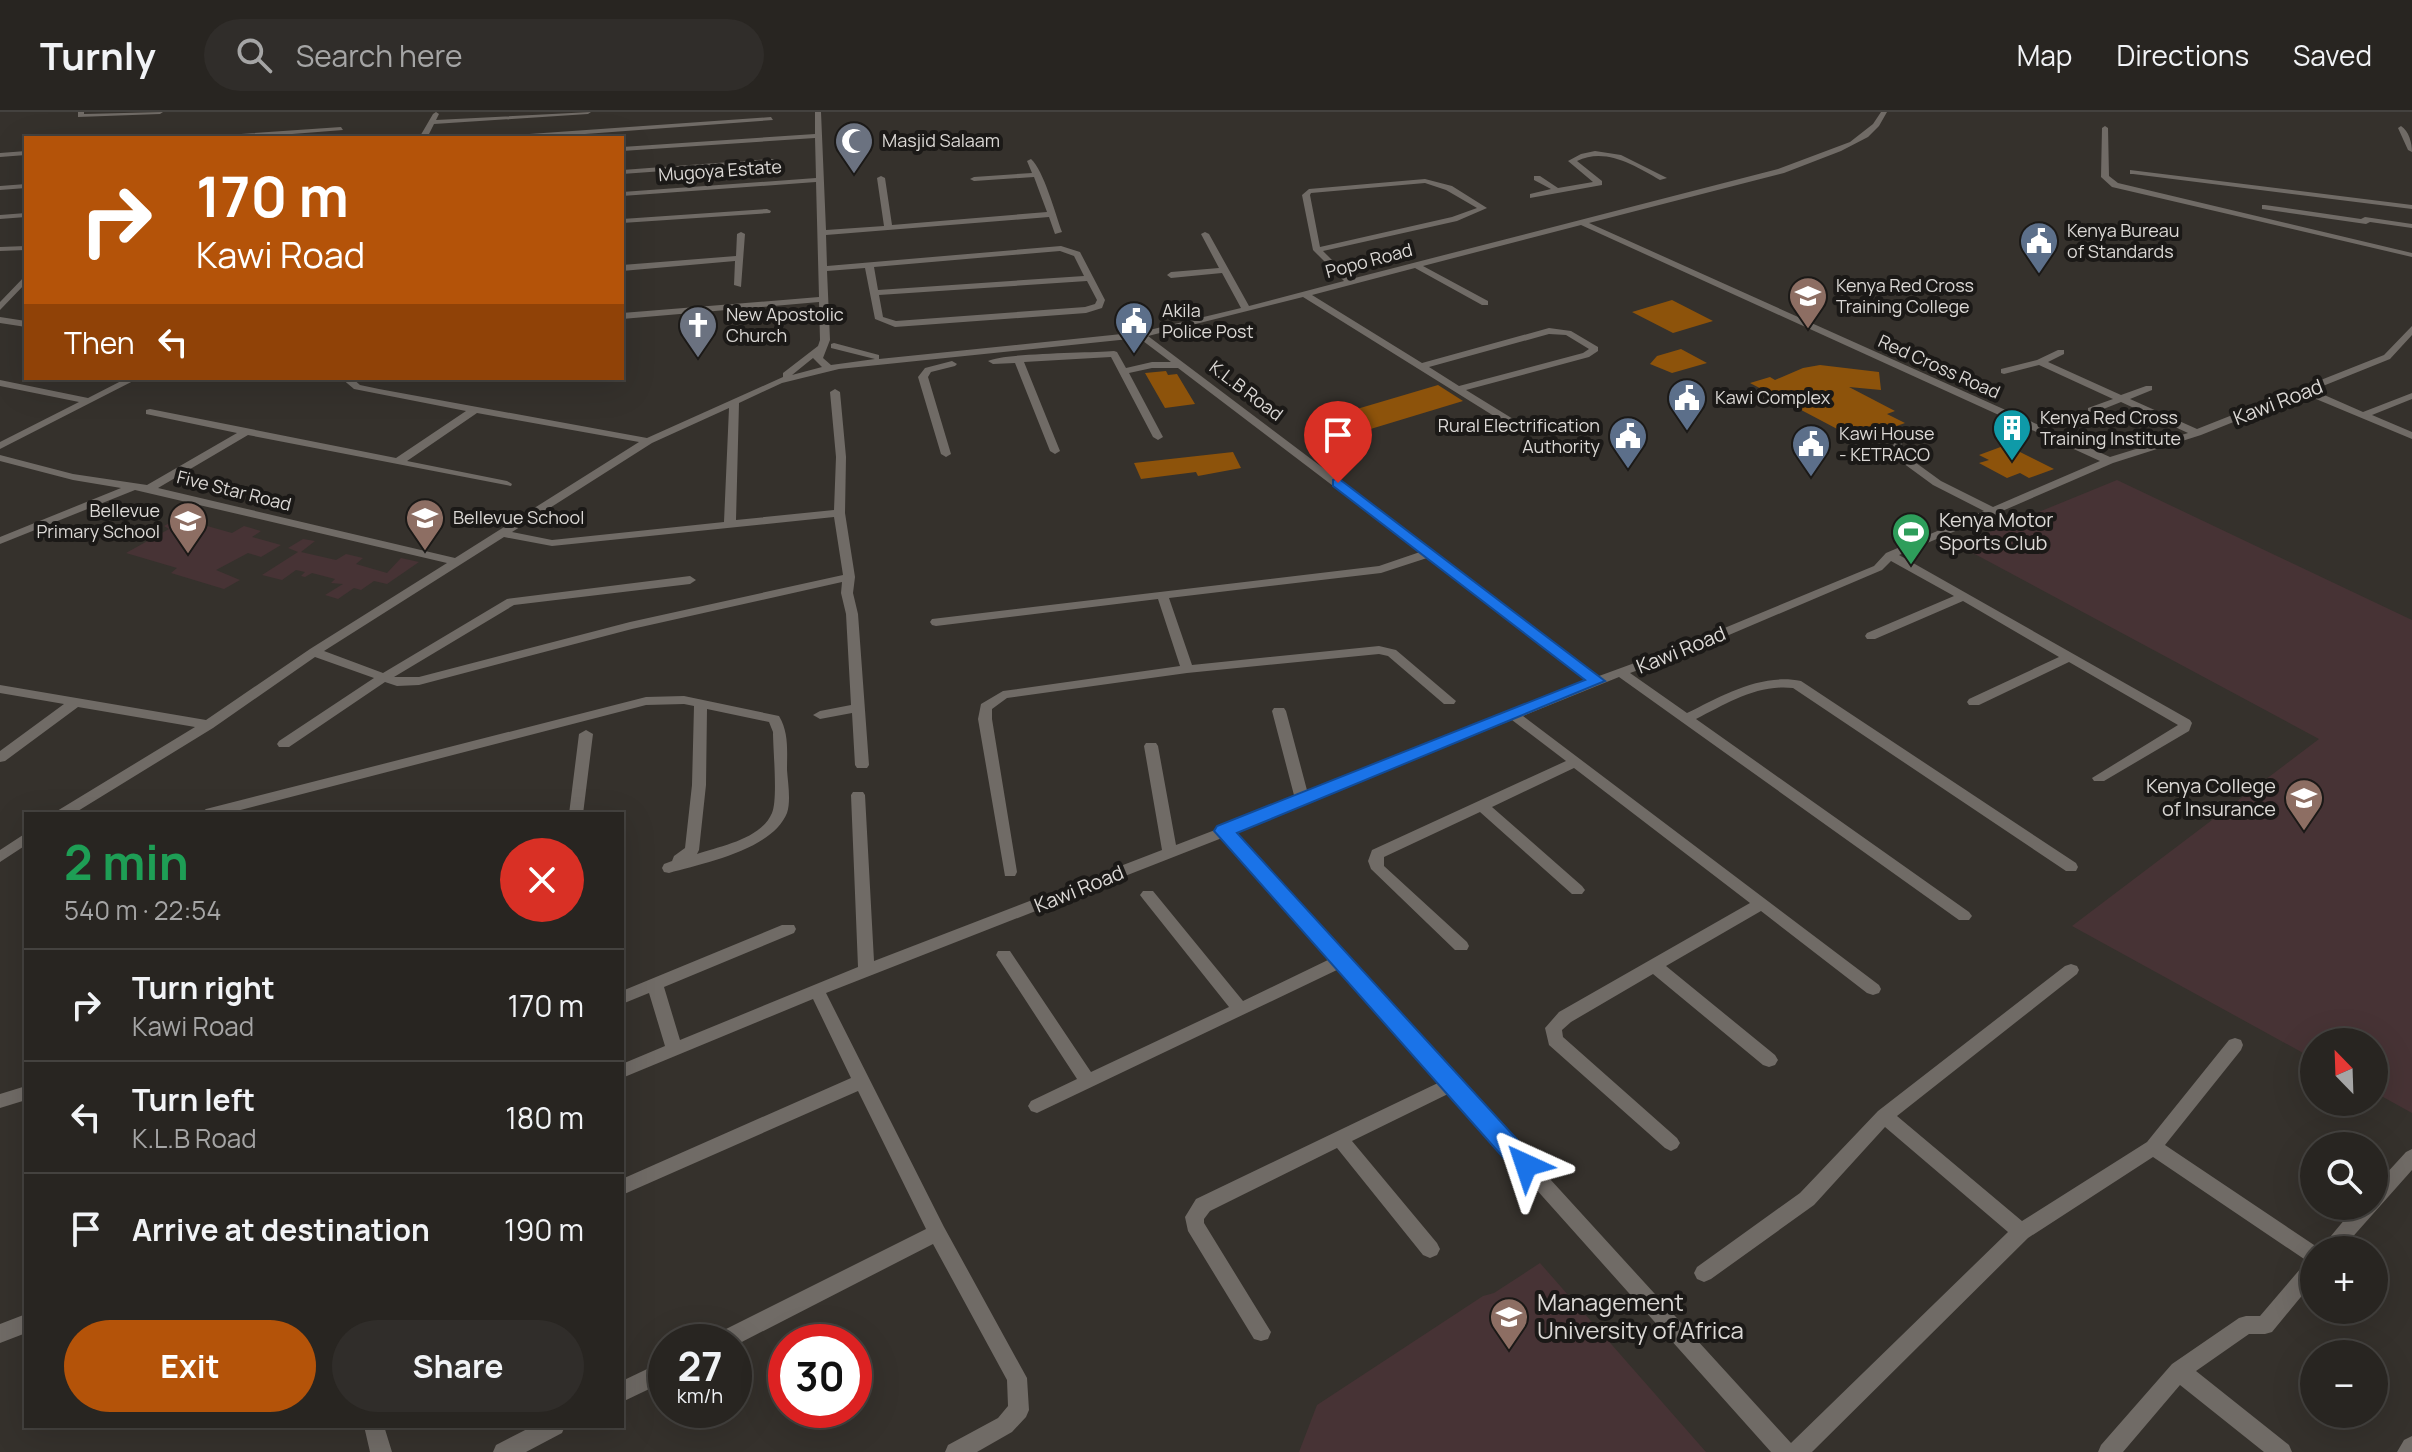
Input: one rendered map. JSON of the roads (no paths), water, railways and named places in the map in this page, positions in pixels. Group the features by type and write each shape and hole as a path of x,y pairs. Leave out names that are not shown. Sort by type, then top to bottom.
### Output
{"street":[{"path":"81,112 80,116 160,112"},
{"path":"424,136 437,112"},
{"path":"432,122 588,112"},
{"path":"587,135 596,112"},
{"path":"818,112 826,345 818,358 834,367 842,359 826,345"},
{"name":"Popo Road","path":"776,382 834,367 1141,335 1757,178 1816,155 1836,151 1864,136 1884,112"},
{"path":"558,136 771,119"},
{"path":"750,141 753,120"},
{"path":"235,136 343,127 336,136"},
{"path":"2105,128 2105,177 2115,185 2412,255"},
{"path":"2412,129 2401,128 2412,150"},
{"path":"624,149 820,136"},
{"path":"0,155 24,153"},
{"path":"1533,196 1599,183 1572,161 1596,154 1621,156 1663,178"},
{"path":"628,184 626,172 772,161"},
{"path":"1031,161 1058,232"},
{"path":"710,188 713,165"},
{"path":"2133,172 2412,207"},
{"path":"974,179 1037,175"},
{"path":"881,178 888,228"},
{"path":"1537,178 1557,190"},
{"name":"Mugoya Estate","path":"624,194 820,180"},
{"path":"1317,250 1454,219 1483,208 1449,188 1425,181 1317,189 1306,195 1317,250 1349,282"},
{"path":"0,188 24,186"},
{"path":"2357,201 2371,234"},
{"path":"2265,207 2412,226"},
{"path":"624,221 767,211"},
{"path":"822,233 1052,214"},
{"path":"0,217 24,215"},
{"name":"Red Cross Road","path":"1581,222 2109,461"},
{"path":"738,285 741,234"},
{"path":"1205,234 1246,309"},
{"path":"0,249 24,248"},
{"path":"823,269 1061,248 1077,254 1101,300 1099,306 1092,308 977,320 886,323 879,319 869,265"},
{"path":"624,268 739,258"},
{"path":"1415,265 1485,303"},
{"path":"1171,275 1223,270"},
{"path":"873,293 1088,278"},
{"path":"0,307 24,280"},
{"path":"1304,294 1514,424"},
{"path":"624,316 824,299"},
{"path":"0,320 24,324"},
{"name":"Kawi Road","path":"624,1070 866,970 1303,801 1597,681 1623,674 1878,568 1890,555 2109,461 2197,433 2306,391 2387,357 2412,329"},
{"path":"1422,366 1549,331 1562,331 1595,349 1586,355 1459,389"},
{"name":"K.L.B Road","path":"1141,335 1597,681"},
{"path":"826,345 862,355 912,360"},
{"path":"65,812 208,725 314,652 506,534 648,441 776,382 826,345"},
{"path":"946,454 923,377 928,370 950,364 1109,352 1117,357 1158,437"},
{"path":"2004,371 2040,362 2061,352"},
{"path":"1018,359 1055,451"},
{"path":"2040,362 2197,433"},
{"path":"1123,371 1152,365 1181,365"},
{"path":"0,446 130,380"},
{"path":"348,380 357,387 473,411 648,441"},
{"path":"0,383 90,401"},
{"path":"2092,410 2149,388"},
{"path":"2306,391 2412,436"},
{"path":"835,392 841,457 839,513 849,577 847,593 852,614 862,765"},
{"path":"2363,415 2412,396"},
{"path":"730,524 734,401"},
{"path":"398,462 473,411"},
{"path":"150,412 507,484"},
{"path":"149,489 246,432"},
{"path":"1898,445 1896,453 1915,471 1995,512"},
{"name":"Five Star Road","path":"0,458 73,477 149,489 459,562"},
{"path":"0,541 135,486"},
{"path":"506,534 552,543 839,513"},
{"path":"936,622 1381,569 1429,553"},
{"path":"1890,555 2185,723 2184,728 2099,778"},
{"path":"314,652 397,682 432,678 630,626 849,577"},
{"path":"284,744 383,678 511,602 690,580"},
{"path":"1871,636 1965,596"},
{"path":"1163,597 1187,669"},
{"path":"1010,872 985,719 986,707 1003,695 1187,669 1379,650 1392,653 1449,701"},
{"path":"1974,702 2071,656"},
{"path":"1623,674 1964,916"},
{"path":"1686,719 1769,684 1785,681 1796,684 2071,867"},
{"path":"0,689 208,725"},
{"path":"214,812 624,706 660,701 701,703 774,719 779,725 781,810 767,831 669,868 692,850 699,785 701,703"},
{"path":"0,758 74,703"},
{"path":"820,715 859,708"},
{"path":"1279,711 1303,801"},
{"path":"1515,716 1873,989"},
{"path":"576,812 586,734"},
{"path":"1151,746 1170,852"},
{"path":"1461,946 1378,869 1375,861 1377,854 1576,762"},
{"path":"858,795 866,970"},
{"path":"1481,805 1577,890"},
{"path":"1224,831 1785,1452"},
{"path":"0,857 24,839"},
{"path":"1148,895 1240,1009"},
{"path":"1671,1143 1555,1040 1552,1032 1565,1017 1761,904"},
{"path":"624,997 788,929"},
{"path":"1004,955 1088,1082"},
{"path":"1037,1106 1341,961"},
{"path":"1656,967 1769,1060"},
{"path":"1704,1273 1807,1199 1884,1116 2071,970"},
{"path":"655,986 674,1049"},
{"path":"817,991 937,1233 1017,1378 1019,1410 1005,1425 956,1452"},
{"path":"1797,1452 2021,1232 2153,1147 2235,1045"},
{"path":"624,1186 862,1081"},
{"path":"1261,1332 1201,1237 1194,1217 1203,1205 1452,1084"},
{"path":"0,1101 24,1092"},
{"path":"1884,1116 2021,1232"},
{"path":"1339,1138 1430,1249"},
{"path":"2153,1147 2300,1246"},
{"path":"2388,1184 2412,1157"},
{"path":"2341,1236 2356,1220"},
{"path":"752,1326 937,1233"},
{"path":"2109,1452 2179,1371 2246,1325 2265,1325 2300,1284"},
{"path":"0,1334 24,1324"},
{"path":"2179,1371 2281,1452"},
{"path":"624,1391 648,1379"},
{"path":"375,1428 381,1452"},
{"path":"504,1452 551,1428"},
{"path":"2408,1452 2412,1447"}],"place":[{"name":"Masjid Salaam","path":"854,175"},
{"name":"Kenya Bureau of Standards","path":"2039,275"},
{"name":"Kenya Red Cross Training College","path":"1808,330"},
{"name":"Akila Police Post","path":"1134,355"},
{"name":"New Apostolic Church","path":"698,359"},
{"name":"Kawi Complex","path":"1687,432"},
{"name":"Kenya Red Cross Training Institute","path":"2012,462"},
{"name":"Rural Electrification Authority","path":"1628,470"},
{"name":"Kawi House - KETRACO","path":"1811,478"},
{"name":"Bellevue School","path":"425,552"},
{"name":"Bellevue Primary School","path":"188,555"},
{"name":"Kenya Motor Sports Club","path":"1911,566"},
{"name":"Kenya College of Insurance","path":"2304,832"},
{"name":"Management University of Africa","path":"1509,1351"}]}
